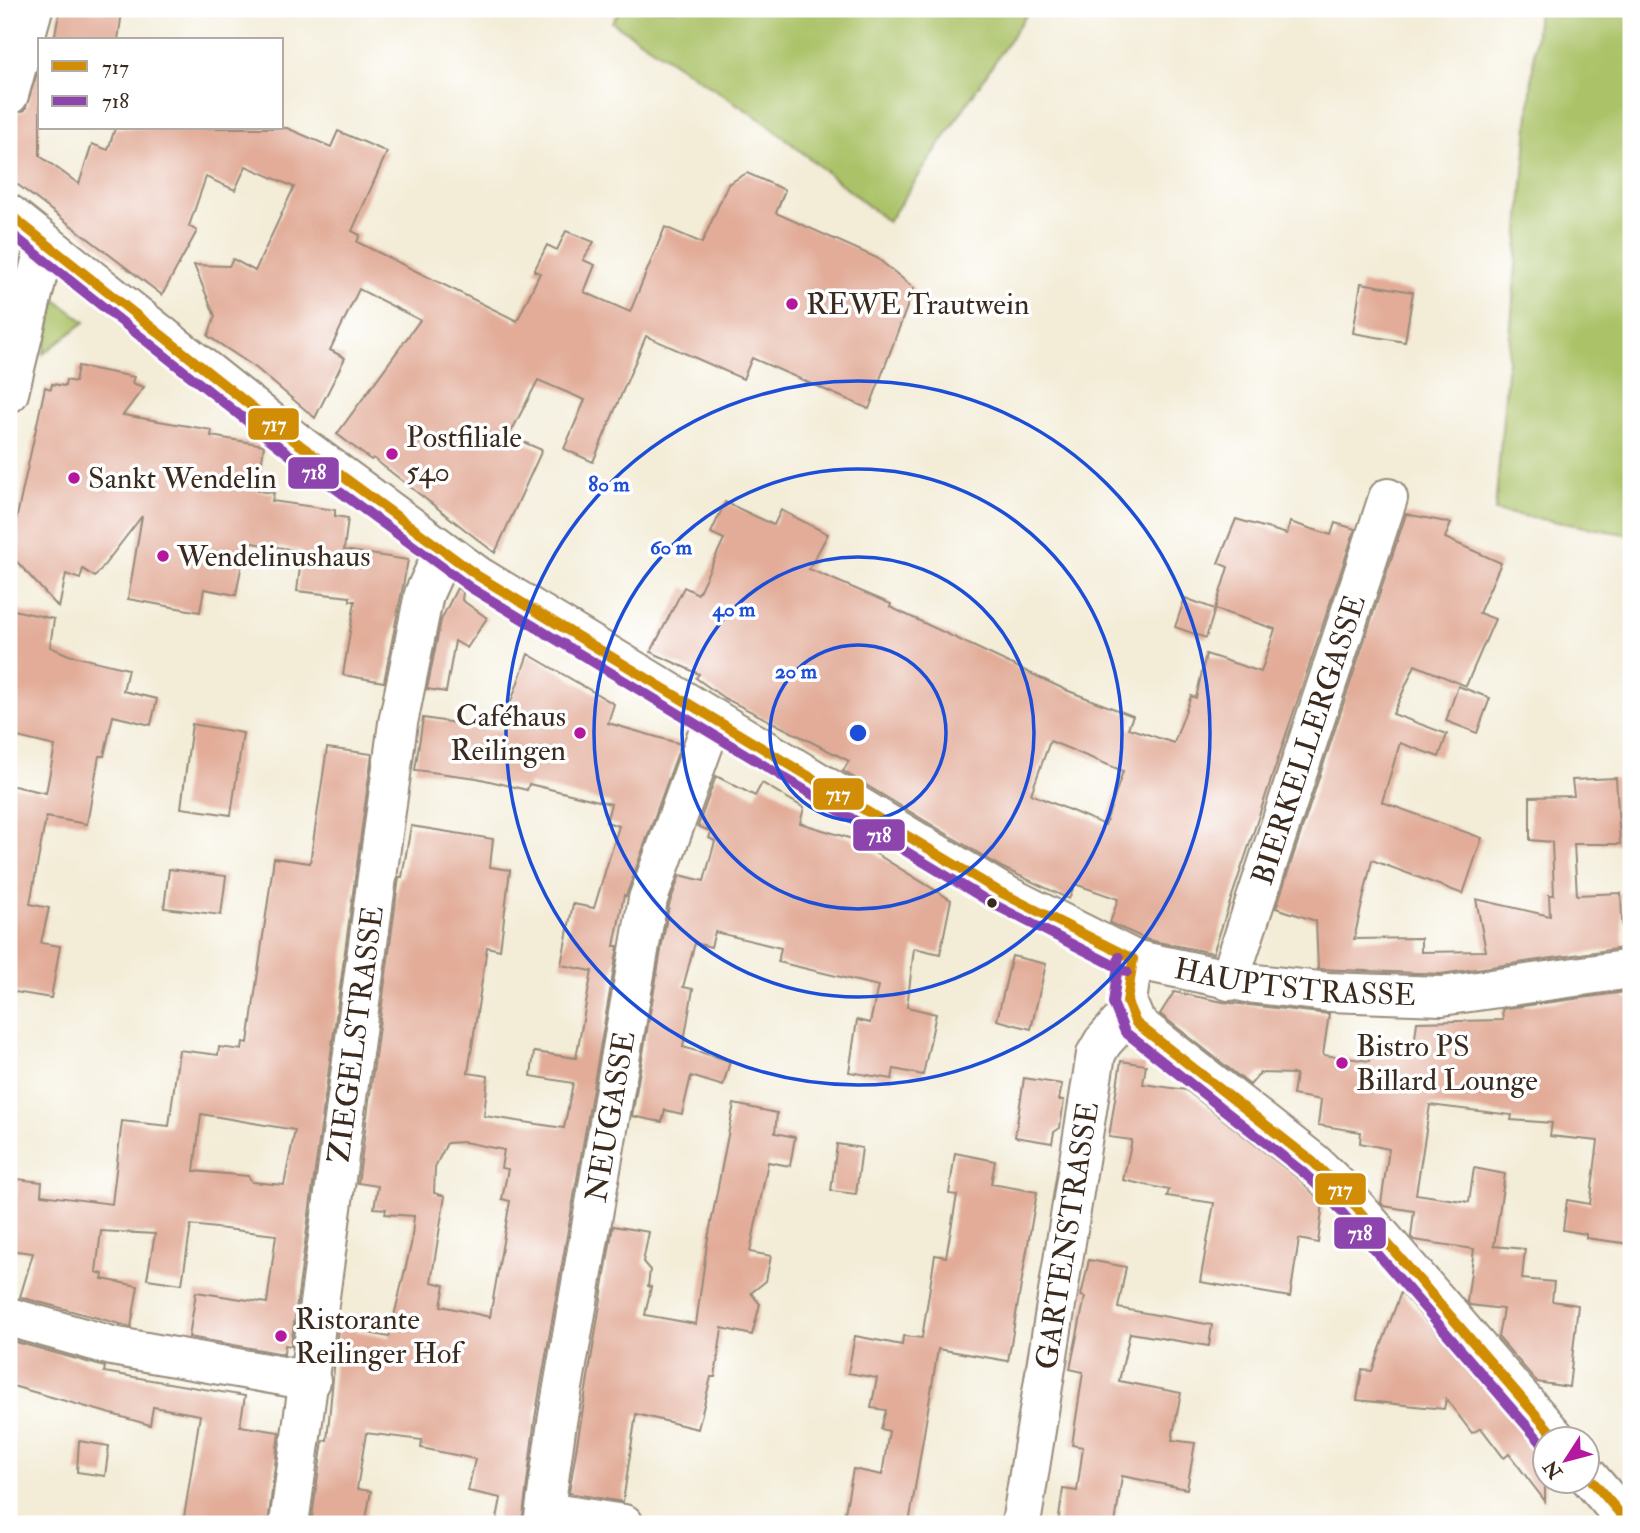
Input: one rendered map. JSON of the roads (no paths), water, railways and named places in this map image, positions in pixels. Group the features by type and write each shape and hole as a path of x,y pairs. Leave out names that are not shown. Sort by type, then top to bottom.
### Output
{"street":[{"path":"9,95 33,9"},
{"name":"HAUPTSTRASSE","path":"9,214 300,445 443,552 520,603 1000,892 1133,959 1229,981 1328,992 1442,996 1631,969"},
{"path":"9,393 45,244"},
{"name":"BIERKELLERGASSE","path":"1229,981 1388,498"},
{"name":"ZIEGELSTRASSE","path":"289,1524 398,723 424,594 443,552"},
{"name":"NEUGASSE","path":"545,1518 557,1422 648,899 713,719"},
{"path":"1133,959 1127,984 1130,1012 1144,1031 1313,1162 1336,1184 1544,1424"},
{"name":"GARTENSTRASSE","path":"1021,1524 1096,1054 1103,1042 1130,1012"},
{"path":"9,1317 112,1346 310,1381"},
{"path":"1602,1493 1629,1524"},
{"path":"545,1518 624,1524"}],"place":[{"name":"REWE Trautwein","path":"792,304"},
{"name":"Postfiliale 540","path":"392,454"},
{"name":"Sankt Wendelin","path":"74,478"},
{"name":"Wendelinushaus","path":"163,556"},
{"name":"Caféhaus Reilingen","path":"580,733"},
{"name":"Bistro PS Billard Lounge","path":"1342,1063"},
{"name":"Ristorante Reilinger Hof","path":"281,1336"}]}
